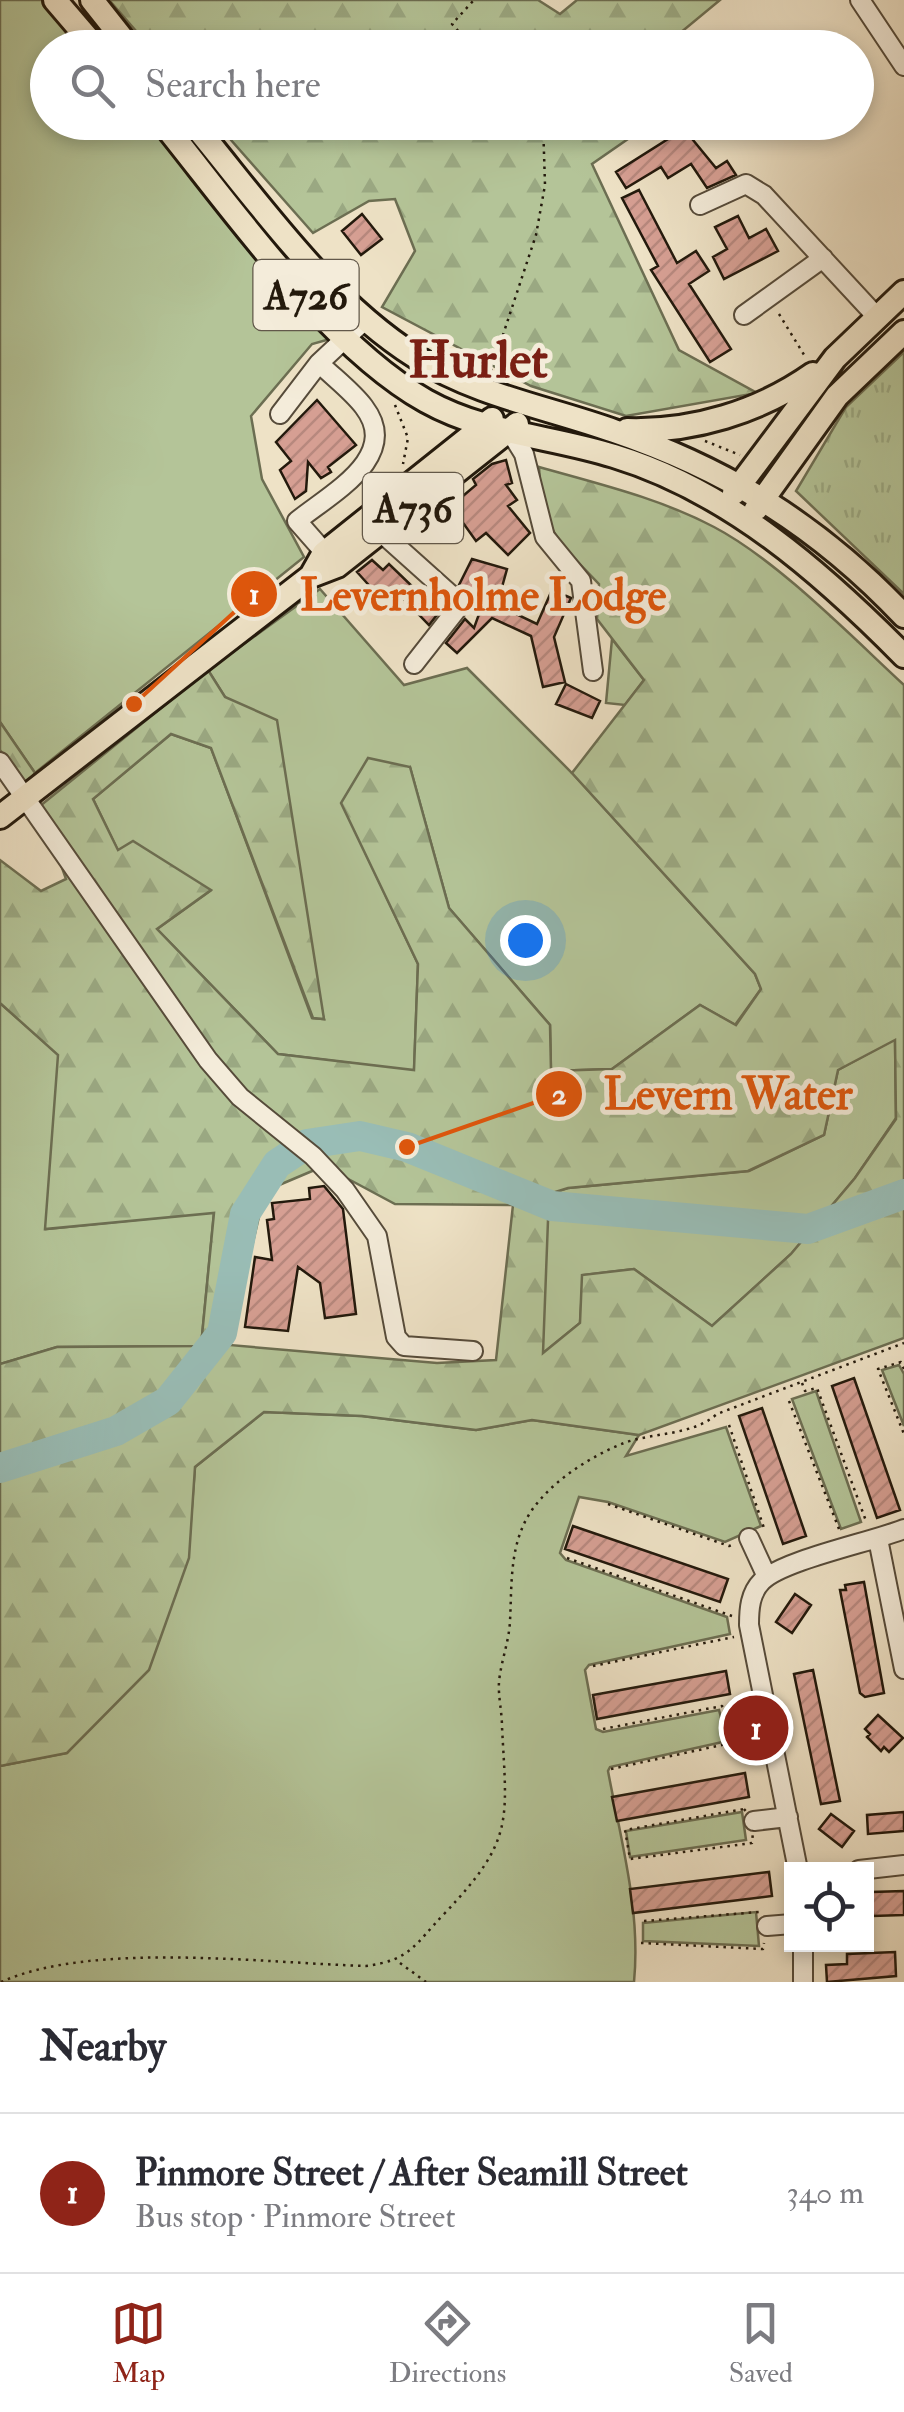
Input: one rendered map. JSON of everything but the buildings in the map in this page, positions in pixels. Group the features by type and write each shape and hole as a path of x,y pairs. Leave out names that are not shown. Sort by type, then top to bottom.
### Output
{"main road":[{"path":"55,0 81,30"},
{"path":"92,0 116,30"},
{"name":"A726","path":"177,140 345,339 397,384 484,426 588,449 660,473 747,522 809,564 904,656"},
{"name":"A726","path":"207,140 300,251 366,319 415,356 484,392 613,430 684,456 740,484 830,544 904,616"},
{"path":"724,508 815,378 904,292"},
{"path":"747,522 836,398 904,332"},
{"path":"815,378 836,398"},
{"path":"613,430 685,426 761,404 815,378"},
{"path":"484,426 518,403"},
{"path":"511,432 518,403"},
{"name":"A736","path":"374,526 405,488 484,426"},
{"name":"A736","path":"0,817 374,526 511,432"}],"street":[{"path":"885,0 863,5 904,66"},
{"path":"700,205 746,184 764,195 877,316"},
{"path":"744,315 823,258"},
{"path":"280,414 319,363 366,319"},
{"path":"319,363 365,408 376,446 369,461 298,521 330,560"},
{"path":"511,432 524,454 544,537 581,581 593,670"},
{"path":"374,526 462,604 414,664"},
{"path":"0,762 208,1060 240,1097 313,1156 345,1190 377,1236 396,1337 404,1346 473,1351"},
{"path":"796,1862 749,1625 752,1599 767,1577 904,1529"},
{"path":"750,1538 767,1577"},
{"path":"876,1540 904,1669"},
{"path":"736,1725 768,1718"},
{"path":"754,1821 788,1817"},
{"path":"874,1868 904,1864"},
{"path":"767,1926 784,1925"},
{"path":"802,1982 803,1952"}],"path":[{"path":"458,30 452,24 474,0"},
{"path":"484,392 536,235 545,186 544,140"},
{"path":"769,298 815,378"},
{"path":"394,403 408,438 398,477 405,488"},
{"path":"685,426 696,438 755,462"},
{"path":"1,1982 35,1967 141,1960 366,1966 398,1962 461,1896 498,1846 504,1831 508,1798 499,1682 510,1622 512,1570 531,1512 564,1478 624,1443 705,1424 717,1414 904,1343"},
{"path":"883,1352 890,1366"},
{"path":"904,1368 901,1362 878,1369 904,1434"},
{"path":"802,1381 805,1391 817,1388 876,1540"},
{"path":"789,1401 846,1549"},
{"path":"608,1504 728,1546 767,1530 729,1425"},
{"path":"567,1558 732,1616 736,1636 593,1666"},
{"path":"603,1729 722,1706 736,1725 732,1743 610,1769"},
{"path":"744,1809 754,1821 752,1843 630,1860 625,1830 744,1809"},
{"path":"641,1943 762,1950 767,1926 758,1909 644,1921"},
{"path":"398,1962 426,1982"}],"green space":[{"path":"0,0 46,0 72,30 30,30 30,140 164,140 330,339 312,344 251,416 262,479 304,557 35,773 0,722"},
{"path":"109,0 538,0 560,14 577,0 720,0 684,30 135,30"},
{"path":"231,140 627,140 592,164 679,350 757,393 626,416 531,386 382,307 415,251 395,199 369,201 313,233"},
{"path":"904,352 904,594 796,491 846,407"},
{"path":"539,467 650,500 714,527 788,579 904,685 904,1338 639,1435 532,1420 476,1430 362,1416 264,1412 195,1467 189,1558 149,1670 67,1753 0,1766 0,1364 57,1347 201,1346 214,1213 45,1229 58,1055 0,1003 0,860 41,891 66,879 40,806 208,670 225,697 277,720 324,1019 313,1018 211,748 171,734 93,799 118,850 133,841 211,890 157,929 278,1054 414,1070 418,964 341,803 368,758 410,767 449,908 550,1025 551,1071 612,1069 700,1005 736,1025 761,989 755,974 572,773 644,680 597,619 599,584 554,533","holes":["895,1040 896,1119 855,1178 791,1254 712,1326 634,1269 582,1275 580,1323 543,1353 549,1194 568,1188 748,1171 824,1135 838,1070","324,1166 395,1204 513,1205 496,1360 437,1363 229,1345 265,1191"]},
{"path":"320,589 404,685 467,668 572,773 755,974 761,989 735,1025 700,1005 612,1069 551,1071 550,1025 449,908 410,767 342,803 418,964 414,1071 278,1054 157,929 210,891 118,851 93,799 171,734 211,748 312,1018 324,1019 225,697 208,670"},
{"path":"612,639 644,680 625,705 606,703"},
{"path":"0,722 35,773 25,784 0,750"},
{"path":"0,1003 59,1055 46,1229 214,1212 201,1346 57,1347 0,1364"},
{"path":"895,1039 896,1118 855,1178 791,1254 712,1326 634,1269 583,1275 580,1323 542,1354 548,1194 568,1188 749,1171 824,1135 838,1070"},
{"path":"899,1365 904,1374 904,1426 882,1370"},
{"path":"816,1391 861,1522 841,1529 792,1399"},
{"path":"264,1412 362,1416 476,1430 532,1420 639,1435 626,1456 726,1427 761,1526 725,1542 608,1502 579,1497 560,1553 566,1560 727,1617 730,1634 589,1665 585,1670 596,1729 603,1732 719,1710 727,1741 610,1767 608,1771 632,1902 634,1982 0,1982 0,1766 67,1753 188,1558 195,1467"},
{"path":"742,1812 746,1840 630,1857 626,1831"},
{"path":"756,1912 759,1946 643,1941 643,1923"}],"waterway":[{"path":"0,1468 116,1431 168,1401 222,1333 245,1214 277,1164 307,1144 360,1136 407,1147 552,1206 808,1229 904,1194"}],"place":[{"name":"Levernholme Lodge","path":"134,704"},
{"name":"Levern Water","path":"407,1147"},
{"name":"Pinmore Street / After Seamill Street","path":"756,1728"}],"district":[{"name":"Hurlet","path":"478,359"}]}
